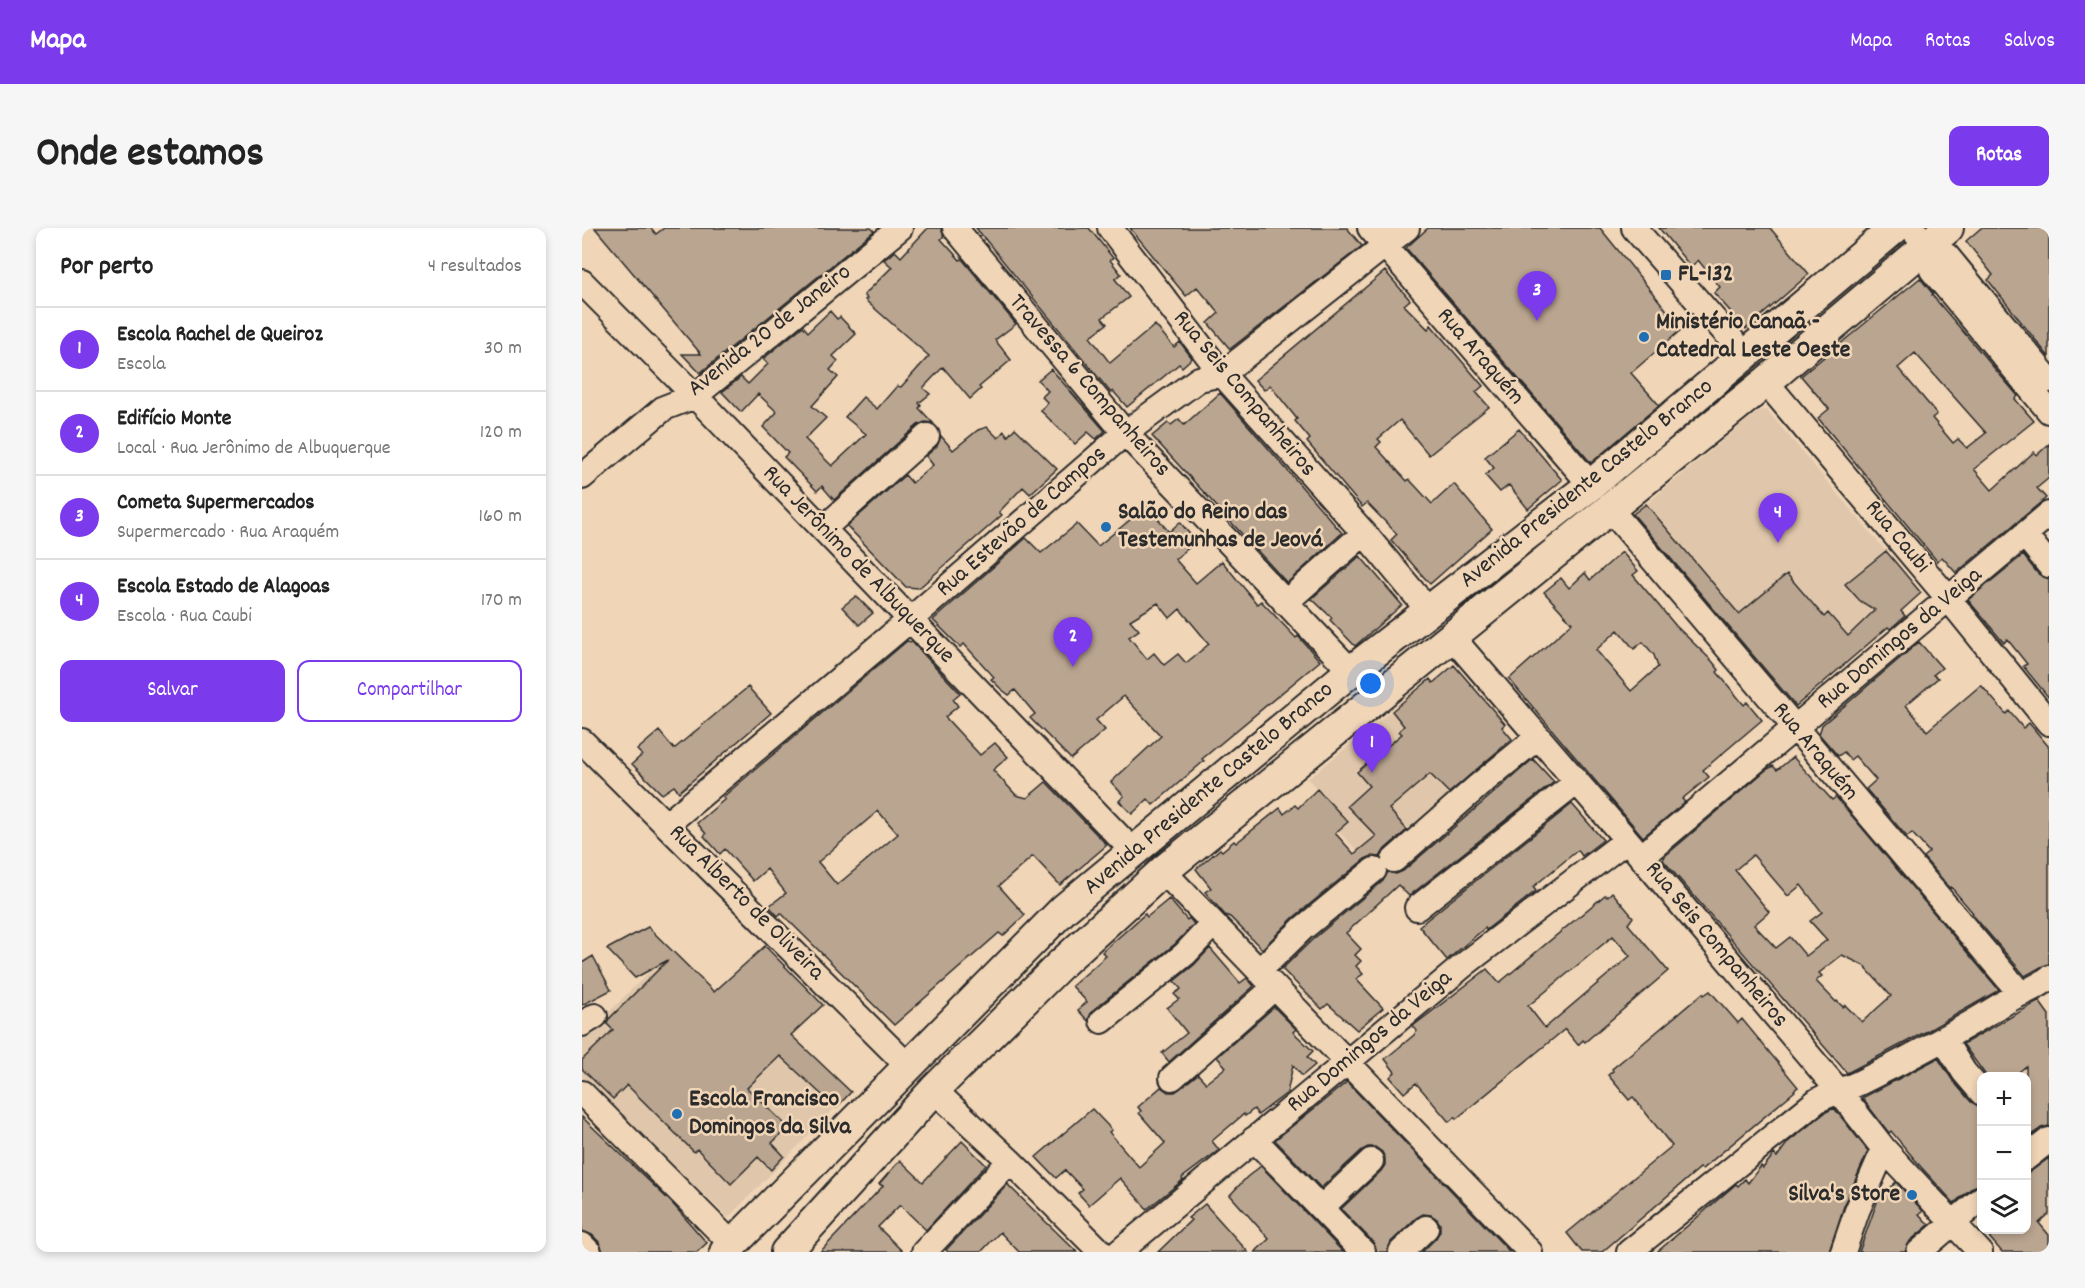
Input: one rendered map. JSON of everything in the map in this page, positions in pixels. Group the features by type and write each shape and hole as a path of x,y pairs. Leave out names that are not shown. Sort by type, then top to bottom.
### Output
{"main road":[{"name":"Avenida Presidente Castelo Branco","path":"728,1248 1064,909 1351,671 1591,485 1895,228"},
{"name":"Avenida Presidente Castelo Branco","path":"786,1252 934,1090 1062,963 1163,871 1766,382 1929,234"}],"street":[{"name":"Avenida 20 de Janeiro","path":"582,477 664,408 695,396 900,228"},
{"name":"Travessa 6 Companheiros","path":"955,228 1125,433 1351,671"},
{"name":"Rua Seis Companheiros","path":"1110,228 1222,375 1364,533 1430,611"},
{"name":"Rua Araquém","path":"1370,228 1591,485"},
{"path":"1222,375 1407,228"},
{"path":"1634,228 1746,356"},
{"path":"1929,234 2049,380"},
{"path":"1929,234 1932,270 2049,411"},
{"name":"Rua Jerônimo de Albuquerque","path":"582,282 695,396 1132,851"},
{"name":"Rua Estevão de Campos","path":"666,824 910,619 1125,433 1199,380 1222,375"},
{"name":"Rua Caubi","path":"1766,382 1948,598 2049,723"},
{"path":"823,529 927,436"},
{"name":"Rua Araquém","path":"1610,509 2020,993"},
{"name":"Rua Domingos da Veiga","path":"1119,1252 1465,964 1634,848 1794,727 2049,514"},
{"path":"1285,603 1364,533"},
{"path":"2025,535 2049,565"},
{"name":"Rua Seis Companheiros","path":"1452,638 1634,848 1838,1090 1884,1149 1980,1252"},
{"path":"1172,1078 1267,979 1302,929 1384,865 1538,737"},
{"name":"Rua Alberto de Oliveira","path":"582,741 908,1066"},
{"path":"1417,908 1577,782"},
{"path":"1163,871 1396,1112 1521,1249"},
{"path":"1102,1021 1185,954 1213,924"},
{"path":"1629,1252 1818,1100 1857,1084 1944,1040 2020,993 2047,981"},
{"path":"1944,1040 1964,1072 1977,1087"},
{"path":"934,1090 1010,1161 1101,1252"},
{"path":"582,1093 728,1248"},
{"path":"1254,1139 1363,1252"},
{"path":"1843,1252 1857,1211 1884,1149"},
{"path":"924,1252 1010,1161"},
{"path":"1321,1208 1371,1161"},
{"path":"1919,1252 1977,1201"},
{"path":"1401,1252 1426,1228"},
{"path":"582,1245 589,1252"}],"shaded area":[{"path":"1767,410 1911,581 1798,684 1645,505 1758,411"},
{"path":"1424,684 1423,766 1454,801 1376,870 1337,830 1347,821 1308,779"},
{"name":"Escola Francisco Domingos da Silva","path":"672,949 768,1046 835,1108 728,1218 582,1077 582,1039"}],"building":[{"path":"595,228 651,228 656,234 664,228 871,228 874,231 700,373 682,354 701,354"},
{"path":"928,228 941,228 944,236 941,239 960,260 962,259 1016,324 995,340 1011,360 979,387 981,389 970,399 943,367 923,388 930,394 919,403 921,406 919,408 933,423 925,422 918,425 834,500 822,486 817,491 784,457 788,453 763,427 777,412 758,394 741,412 722,392 741,377 748,384 768,364 763,359 803,326 808,332 830,311 837,319 840,317 856,334 833,356 838,361 830,370 838,377 812,406 826,418 805,439 832,466 866,434 845,417 863,397 877,409 897,386 901,387 929,356 865,300 867,298 864,295 892,267 884,260 895,251 901,257"},
{"path":"976,228 1089,228 1113,258 1110,260 1121,274 1115,279 1129,297 1102,318 1107,324 1090,337 1110,363 1155,325 1174,347 1180,342 1192,358 1182,367 1179,364 1127,407 1113,391 1111,393"},
{"path":"1130,228 1347,228 1362,246 1230,349 1208,323 1219,313 1197,287 1186,296"},
{"path":"1428,228 1600,228 1682,329 1631,373 1659,405 1591,463 1406,248"},
{"path":"1659,228 1770,228 1809,274 1746,329 1714,293 1720,287 1698,260 1691,267"},
{"path":"1981,228 2049,228 2049,357 1988,280 1993,275 1966,241"},
{"path":"1385,271 1410,300 1404,305 1428,329 1431,325 1483,386 1476,392 1489,407 1429,455 1400,420 1378,439 1381,442 1376,447 1432,504 1454,484 1492,529 1430,584 1391,540 1397,534 1367,503 1362,507 1307,442 1310,439 1270,385 1264,390 1255,380"},
{"path":"1920,278 2018,396 2015,399 2034,421 1974,469 1992,490 2034,452 2037,455 2049,444 2049,478 2037,488 2046,498 1956,573 1942,557 1937,561 1818,418 1829,409 1801,376","holes":["1915,353 1986,433 1967,448 1958,439 1953,443 1932,418 1937,414 1898,368"]},
{"path":"1051,369 1105,431 1096,439 1088,432 1075,444 1040,410 1048,403 1042,397 1048,391 1038,380"},
{"path":"1220,393 1342,533 1287,583 1152,436 1168,423 1171,425 1179,419 1184,425"},
{"path":"987,427 998,438 1004,431 1008,436 1015,428 1057,469 1030,494 1023,487 999,512 1002,515 919,588 906,587 847,526 905,475 912,483 933,465 926,456 937,446 941,436 953,450 978,430"},
{"path":"1519,429 1562,480 1528,509 1509,485 1500,492 1485,475 1494,468 1485,457"},
{"path":"1646,504 1739,614 1787,574 1824,617 1828,613 1848,636 1875,610 1860,601 1845,584 1886,551 1921,593 1901,611 1905,616 1890,629 1888,627 1796,706 1633,514"},
{"path":"1147,506 1169,532 1180,522 1196,542 1175,559 1196,583 1222,561 1257,604 1261,601 1296,638 1298,636 1320,661 1202,759 1204,761 1153,805 1148,799 1132,814 1119,801 1124,796 1111,782 1161,736 1124,696 1096,720 1105,730 1071,759 1030,718 1035,714 1015,690 1009,695 1001,689 991,679 994,677 964,644 960,647 933,620 1026,538 1041,553 1077,524 1098,546","holes":["1158,603 1170,618 1180,609 1209,644 1186,663 1178,654 1164,665 1154,653 1147,659 1129,637 1139,630 1130,620"]},
{"path":"1622,552 1638,571 1633,575 1676,626 1712,661 1719,670 1717,672 1744,705 1747,702 1762,720 1703,770 1709,777 1682,799 1685,802 1643,837 1509,679 1572,623 1544,592 1561,578 1569,588 1585,573 1590,580","holes":["1618,630 1634,649 1643,642 1654,655 1658,667 1631,691 1596,650"]},
{"path":"2023,555 2038,574 2049,579 2049,698 2023,666 2027,664 2007,639 2004,643 1968,600"},
{"path":"1360,556 1402,605 1355,646 1330,620 1332,618 1312,599 1310,600"},
{"path":"856,596 873,613 859,625 842,607"},
{"path":"907,641 912,642 960,693 953,699 958,706 945,717 980,755 995,743 1008,757 993,770 1016,795 1027,798 1046,782 1107,845 1060,885 1033,856 999,886 1025,915 1003,936 999,933 894,1025 781,913 778,916 769,906 786,893 767,869 753,881 725,849 720,854 704,836 706,834 697,823 725,799 723,797","holes":["878,811 898,834 837,885 818,862"]},
{"path":"1919,642 1942,668 1933,675 1938,678 1906,705 1927,731 1981,685 2006,714 2009,711 2023,728 2029,723 2049,747 2049,964 2025,976 1923,857 1929,852 1912,833 1907,837 1866,789 1876,780 1855,756 1850,760 1844,752 1838,756 1819,734 1822,725"},
{"path":"1454,665 1505,724 1502,727 1512,739 1449,793 1430,774 1389,809 1407,830 1385,849 1380,857 1372,856 1365,859 1293,918 1262,949 1230,917 1225,915 1205,892 1211,888 1196,869 1220,849 1222,851 1234,841 1236,843 1280,808 1284,814 1295,805 1298,808 1317,789 1348,822 1335,833 1354,854 1376,836 1347,806 1369,786 1357,772 1402,734 1399,731 1404,726 1392,711 1430,679 1433,683"},
{"path":"748,687 771,713 679,792 674,786 662,794 632,764 642,755 637,750 659,731 674,749"},
{"path":"1793,757 1832,800 1836,797 1999,990 1847,1073 1663,860 1766,770 1773,766 1777,770","holes":["1753,855 1788,896 1801,885 1822,912 1810,921 1827,940 1806,956 1790,937 1776,948 1754,925 1769,912 1735,870","1842,955 1863,965 1891,996 1862,1022 1845,1005 1843,1007 1836,1002 1816,981 1822,976 1819,973"]},
{"path":"1533,759 1554,782 1409,896 1398,885 1346,933 1361,949 1355,955 1361,961 1356,966 1363,974 1356,979 1383,1008 1357,1030 1328,1004 1322,1009 1282,969 1312,940 1383,881 1388,872 1396,874 1403,871"},
{"path":"1572,804 1603,840 1582,856 1578,850 1533,887 1536,891 1486,930 1485,928 1447,960 1419,926"},
{"path":"1612,892 1633,917 1628,924 1668,971 1585,1042 1583,1040 1578,1045 1565,1029 1456,1119 1455,1117 1449,1122 1416,1083 1404,1093 1390,1077 1395,1072 1385,1059 1414,1035 1417,1031 1413,1026 1487,969 1499,983 1605,895 1607,897","holes":["1613,936 1630,956 1545,1028 1528,1006"]},
{"path":"1169,899 1187,920 1189,918 1194,924 1175,944 1093,1010 1088,1021 1078,1010 1087,1002 1072,986 1106,956 1102,952 1145,914 1147,917"},
{"name":"Escola Francisco Domingos da Silva","path":"648,927 714,992 765,946 823,1005 791,1035 851,1092 836,1108 780,1056 747,1088 788,1127 772,1143 784,1156 771,1170 758,1157 731,1184 697,1149 694,1152 627,1085 613,1099 582,1069 582,1060 613,1030 607,1024 608,1020 668,960 635,978 607,949"},
{"path":"1210,948 1240,983 1247,978 1254,986 1169,1062 1162,1053 1187,1033 1167,1008 1179,999 1174,994 1181,989 1174,981"},
{"path":"593,956 611,990 582,1005 582,963"},
{"path":"1710,991 1738,1023 1742,1019 1798,1087 1602,1252 1582,1252 1567,1233 1672,1146 1634,1098 1629,1100 1608,1075 1613,1071 1612,1069 1703,993 1704,995"},
{"path":"2039,1001 2049,1015 2049,1126 2041,1128 2031,1136 2031,1072 2026,1072 2026,1066 2019,1072 1983,1072 1963,1044"},
{"path":"1274,1007 1296,1029 1293,1032 1313,1051 1307,1057 1315,1065 1302,1076 1293,1065 1287,1093 1258,1115 1254,1109 1245,1116 1244,1114 1212,1141 1219,1150 1147,1209 1120,1178 1089,1205 1078,1193 1083,1189 1065,1170 1056,1178 1036,1157 1092,1109 1112,1130 1109,1132 1139,1167 1165,1143 1139,1113 1141,1111 1138,1107 1161,1087 1168,1092 1175,1092 1198,1074 1206,1083 1226,1067 1217,1057"},
{"path":"1938,1058 1953,1081 1971,1102 1977,1105 1977,1186 1954,1203 1891,1131 1889,1133 1862,1098"},
{"path":"1347,1082 1510,1252 1422,1252 1440,1231 1437,1219 1423,1214 1391,1242 1387,1252 1377,1252 1373,1242 1341,1209 1381,1171 1385,1165 1382,1152 1375,1147 1362,1150 1321,1188 1275,1140"},
{"path":"1834,1108 1868,1151 1844,1206 1829,1252 1657,1252 1736,1184 1738,1186 1745,1179 1748,1183 1774,1154 1777,1157 1788,1142"},
{"path":"582,1117 671,1202 707,1243 697,1252 603,1252 599,1242 592,1235 582,1231"},
{"path":"962,1141 986,1165 926,1230 900,1205 878,1227 903,1252 820,1252 883,1186 879,1184 900,1160 923,1182"},
{"path":"2049,1158 2049,1214 2039,1223 2049,1235 2049,1252 2002,1252 1986,1234 2031,1234 2031,1171"},
{"path":"1261,1166 1343,1252 1255,1252 1269,1239 1230,1195"},
{"path":"1896,1182 1923,1211 1919,1214 1929,1225 1910,1241 1905,1252 1859,1252 1880,1194 1882,1196"},
{"path":"1008,1184 1077,1252 1019,1252 1000,1232 981,1252 948,1252 946,1250"},
{"path":"1205,1204 1248,1252 1158,1252 1191,1220 1188,1218"}],"place":[{"name":"FL-132","path":"1666,275"},
{"name":"Cometa Supermercados","path":"1537,321"},
{"name":"Ministério Canaã - Catedral Leste Oeste","path":"1644,337"},
{"name":"Salão do Reino das Testemunhas de Jeová","path":"1106,527"},
{"name":"Escola Estado de Alagoas","path":"1778,543"},
{"name":"Edifício Monte","path":"1073,667"},
{"name":"Escola Rachel de Queiroz","path":"1372,773"},
{"name":"Escola Francisco Domingos da Silva","path":"677,1114"},
{"name":"Silva's Store","path":"1912,1195"}]}
